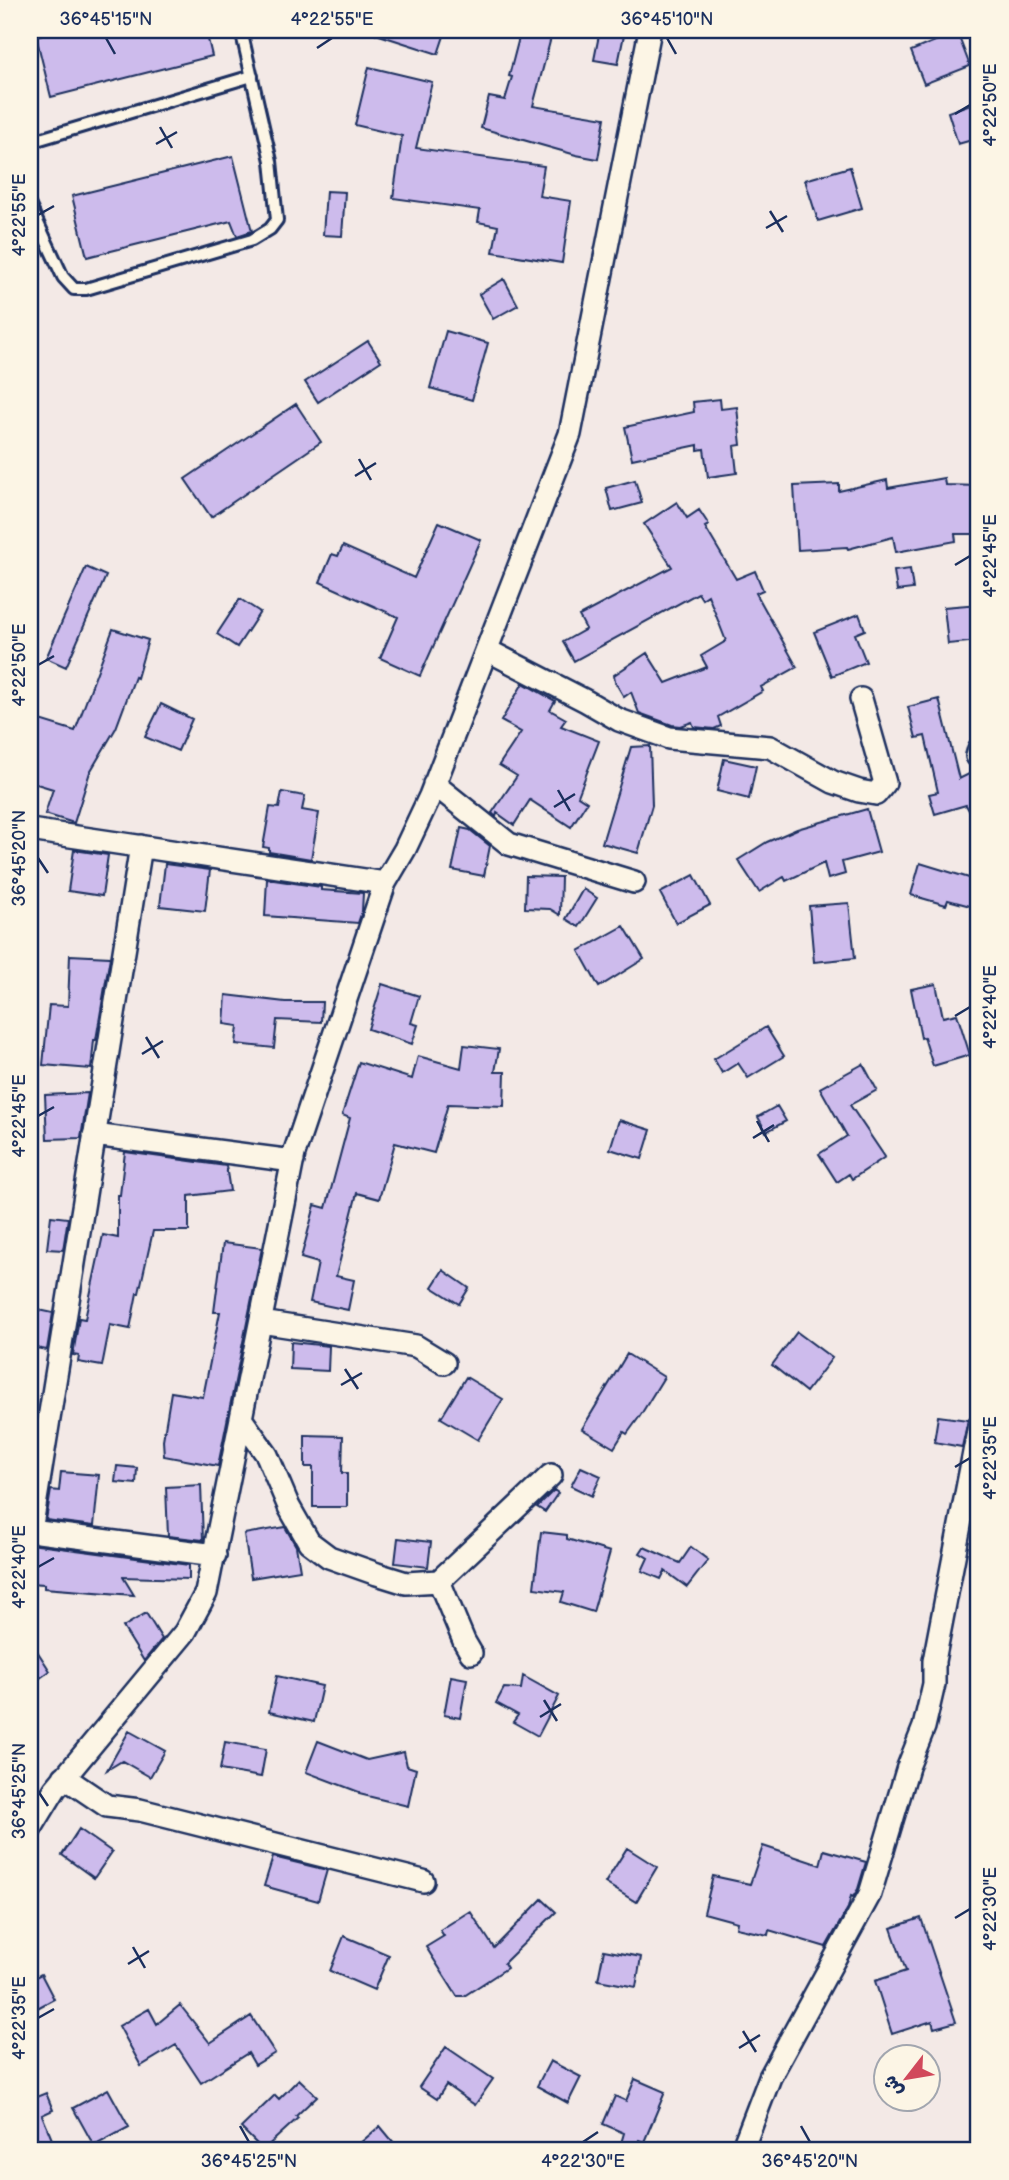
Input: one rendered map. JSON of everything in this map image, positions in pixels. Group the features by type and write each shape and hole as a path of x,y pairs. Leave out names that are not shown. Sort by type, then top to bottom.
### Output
{"street":[{"path":"30,1830 55,1788 185,1632 206,1593 293,1161 385,883 405,849 434,784 570,434 650,30"},
{"path":"487,650 619,720 669,738 770,747 832,782 876,794 885,783 861,699"},
{"path":"434,784 509,844 634,882"},
{"path":"30,830 385,883"},
{"path":"141,846 31,1531 215,1555"},
{"path":"94,1135 293,1161"},
{"path":"261,1322 416,1346 444,1363"},
{"path":"242,1420 267,1455 289,1507 309,1542 329,1557 406,1583 439,1581 551,1475"},
{"path":"742,2150 770,2077 870,1894 908,1767 924,1727 934,1684 934,1661 979,1426"},
{"path":"439,1581 471,1653"},
{"path":"64,1777 107,1806 140,1810 423,1881"}],"lane":[{"path":"30,206 63,276 74,289 86,289 252,240 270,229 276,220 271,161 241,30"},
{"path":"30,142 251,76"}],"building":[{"path":"61,30 198,30 200,37 207,35 212,56 51,97 36,36"},
{"path":"374,30 446,30 438,54 373,33"},
{"path":"521,30 553,30 533,106 605,118 598,159 481,128 489,97 505,100"},
{"path":"600,30 625,30 618,64 594,60"},
{"path":"957,32 970,66 924,84 911,51"},
{"path":"369,67 432,82 416,148 544,166 539,196 571,201 562,263 493,252 498,226 478,222 480,210 393,198 402,136 355,125"},
{"path":"979,101 979,138 958,144 948,112"},
{"path":"233,156 252,231 237,236 231,221 87,257 72,196"},
{"path":"850,167 862,208 818,221 805,180"},
{"path":"326,191 345,192 342,236 323,235"},
{"path":"504,279 518,305 493,319 479,294"},
{"path":"446,331 488,343 472,400 430,388"},
{"path":"368,341 381,361 318,402 305,382"},
{"path":"720,399 721,409 737,407 741,445 734,446 737,473 708,477 704,449 698,450 698,445 632,459 625,427 694,412 693,402"},
{"path":"296,404 321,442 211,517 185,479"},
{"path":"944,478 945,485 979,486 979,534 955,534 956,541 896,552 893,537 848,549 798,550 794,486 839,484 839,491 887,480 888,488"},
{"path":"635,480 642,503 612,511 606,488"},
{"path":"677,502 687,518 699,510 709,525 705,527 736,579 755,571 763,590 756,593 797,667 761,687 763,691 718,717 721,726 714,729 694,727 692,722 681,726 672,725 639,713 631,692 624,697 614,675 647,653 666,683 707,667 701,656 726,641 708,595 702,599 698,593 574,661 563,642 586,629 579,616 672,567 644,524"},
{"path":"439,522 481,540 420,676 380,658 398,617 320,582 332,554 338,556 343,546 414,578"},
{"path":"86,567 106,576 66,667 46,658"},
{"path":"910,569 913,589 897,591 894,571"},
{"path":"240,599 260,612 237,647 217,634"},
{"path":"979,604 979,641 948,644 944,607"},
{"path":"859,614 865,630 855,634 866,662 832,676 814,632"},
{"path":"113,629 148,640 137,678 135,677 116,728 90,772 74,823 45,814 53,789 30,782 30,717 75,731"},
{"path":"523,683 555,701 550,710 566,719 561,726 599,741 578,796 587,802 571,827 530,800 514,825 497,813 496,817 492,813 517,776 499,765 521,732 501,721"},
{"path":"939,699 959,779 979,769 979,828 966,805 935,814 929,794 938,792 925,736 916,738 908,707"},
{"path":"161,704 192,719 178,751 145,737"},
{"path":"650,746 652,805 638,853 602,843 631,747"},
{"path":"724,759 756,766 749,799 717,791"},
{"path":"282,792 305,796 302,810 319,813 311,859 269,852 269,848 263,847 270,807 279,808"},
{"path":"867,809 879,852 842,862 845,874 828,879 824,863 786,881 784,877 759,892 738,860 767,842 797,829"},
{"path":"461,828 470,830 490,846 484,876 452,870"},
{"path":"74,850 108,855 102,896 68,891"},
{"path":"920,863 979,881 974,907 948,900 946,905 911,895"},
{"path":"165,864 210,870 205,911 160,906"},
{"path":"694,875 710,905 676,923 660,893"},
{"path":"526,876 561,877 560,915 550,909 525,908"},
{"path":"267,879 321,887 321,890 363,893 358,923 265,916"},
{"path":"583,889 597,898 579,927 566,919"},
{"path":"849,903 855,958 814,962 809,906"},
{"path":"624,926 644,959 599,987 579,951"},
{"path":"70,955 110,957 91,1069 43,1065 49,1005 68,1006"},
{"path":"382,984 419,996 411,1023 418,1025 412,1044 368,1029"},
{"path":"936,984 943,1017 957,1014 970,1055 933,1066 924,1037 921,1038 911,989"},
{"path":"226,995 285,1002 322,1002 321,1022 277,1020 274,1048 236,1044 238,1026 224,1024"},
{"path":"766,1027 784,1056 748,1078 738,1063 722,1073 714,1059"},
{"path":"464,1045 499,1049 495,1072 505,1072 504,1106 448,1104 434,1153 395,1143 379,1199 357,1193 336,1276 354,1280 348,1310 310,1302 318,1263 301,1258 315,1205 326,1208 350,1118 342,1115 359,1062 412,1079 418,1056 461,1068"},
{"path":"863,1064 877,1090 850,1105 885,1157 852,1179 849,1174 837,1182 819,1154 847,1136 820,1088"},
{"path":"88,1093 81,1138 47,1139 45,1095"},
{"path":"777,1106 786,1121 766,1132 758,1117"},
{"path":"619,1120 651,1130 642,1159 610,1149"},
{"path":"125,1152 226,1166 230,1191 189,1196 189,1231 153,1231 130,1329 110,1325 102,1366 78,1362 79,1356 73,1355 79,1318 85,1319 103,1235 118,1238 118,1195"},
{"path":"51,1216 68,1218 63,1250 47,1249"},
{"path":"223,1243 262,1248 218,1466 164,1456 163,1440 171,1392 203,1397 220,1312 214,1312"},
{"path":"443,1270 469,1288 459,1304 432,1287"},
{"path":"30,1308 53,1313 47,1350 30,1347"},
{"path":"797,1332 832,1358 806,1392 772,1365"},
{"path":"291,1342 329,1346 328,1371 290,1369"},
{"path":"627,1354 664,1377 640,1416 627,1434 624,1432 614,1448 582,1429"},
{"path":"466,1377 503,1399 478,1440 441,1418"},
{"path":"938,1416 968,1420 962,1447 934,1442"},
{"path":"305,1435 343,1436 342,1473 347,1473 347,1507 313,1507 313,1467 305,1467"},
{"path":"117,1466 137,1468 136,1484 115,1482"},
{"path":"581,1467 601,1476 592,1496 571,1486"},
{"path":"61,1472 99,1475 94,1526 46,1520 51,1490 59,1491"},
{"path":"201,1485 203,1540 168,1536 166,1487"},
{"path":"554,1490 558,1493 545,1512 537,1507"},
{"path":"285,1527 296,1546 300,1570 251,1578 244,1534"},
{"path":"541,1532 567,1535 567,1539 610,1552 593,1612 561,1602 564,1592 534,1588"},
{"path":"398,1538 431,1542 428,1567 395,1563"},
{"path":"30,1544 189,1565 189,1579 123,1577 134,1595 44,1588 44,1584 30,1583"},
{"path":"644,1547 680,1563 691,1547 708,1560 687,1587 665,1571 661,1579 642,1571 648,1558 640,1553"},
{"path":"146,1613 162,1639 144,1661 123,1627"},
{"path":"30,1640 50,1671 30,1685"},
{"path":"277,1676 322,1686 314,1722 269,1712"},
{"path":"451,1676 467,1679 460,1718 444,1715"},
{"path":"523,1676 559,1696 538,1736 513,1722 518,1715 496,1703 504,1688 521,1689"},
{"path":"129,1731 165,1751 150,1777 122,1761 107,1770"},
{"path":"318,1741 367,1760 404,1752 407,1766 416,1769 408,1806 359,1794 306,1772"},
{"path":"225,1742 266,1749 261,1777 220,1770"},
{"path":"79,1829 112,1852 94,1878 62,1855"},
{"path":"763,1846 820,1865 824,1850 866,1862 858,1889 853,1897 851,1896 848,1908 826,1947 769,1930 768,1935 736,1928 737,1922 704,1913 713,1876 750,1884"},
{"path":"627,1848 657,1867 636,1902 605,1883"},
{"path":"273,1857 327,1870 318,1901 264,1886"},
{"path":"542,1899 556,1912 504,1963 507,1968 464,1996 457,1996 426,1947 444,1936 440,1930 470,1911 494,1948"},
{"path":"921,1918 956,2022 934,2028 932,2021 892,2034 875,1981 906,1971 891,1928"},
{"path":"344,1936 389,1955 374,1990 330,1971"},
{"path":"604,1950 641,1957 636,1987 598,1980"},
{"path":"41,1974 54,1999 30,2012 30,1980"},
{"path":"180,2005 210,2043 251,2016 275,2053 255,2065 248,2053 201,2083 176,2045 141,2066 119,2026 149,2009 157,2024"},
{"path":"446,2047 493,2079 475,2105 446,2085 437,2099 419,2087"},
{"path":"550,2061 581,2077 568,2103 537,2086"},
{"path":"299,2079 317,2096 296,2116 298,2118 263,2150 241,2128 275,2095 279,2099"},
{"path":"635,2079 665,2092 644,2142 639,2140 636,2150 619,2150 624,2133 603,2124 615,2096 626,2101"},
{"path":"30,2087 34,2098 46,2093 53,2110 42,2115 53,2142 33,2150 30,2150"},
{"path":"108,2089 129,2127 94,2146 73,2108"},
{"path":"380,2126 400,2150 352,2150"}]}
